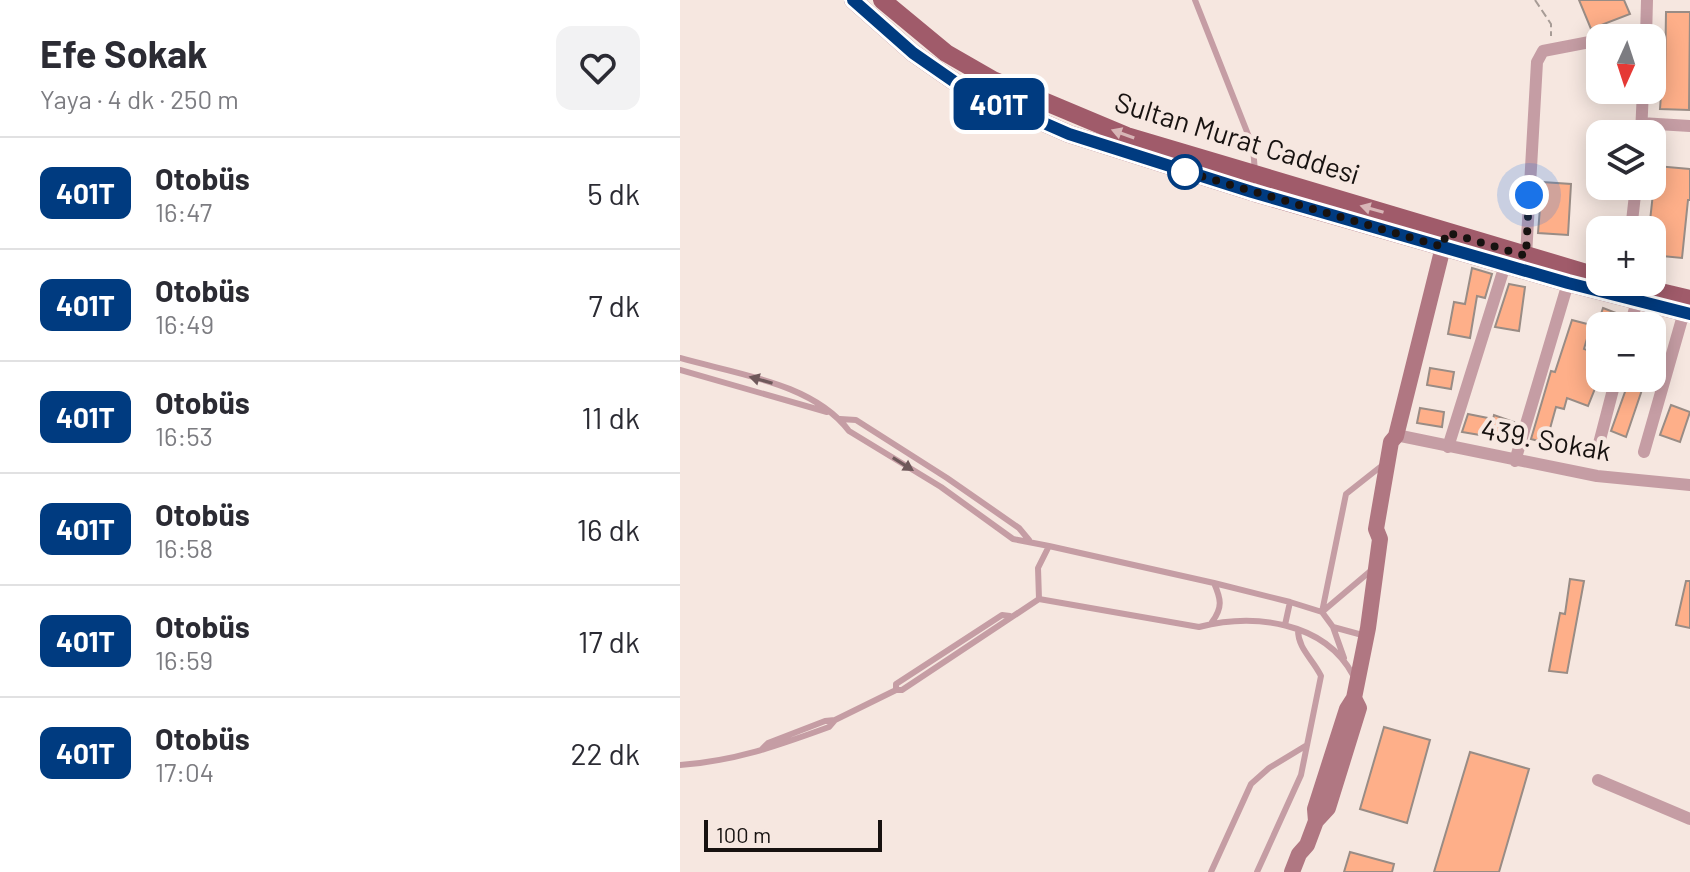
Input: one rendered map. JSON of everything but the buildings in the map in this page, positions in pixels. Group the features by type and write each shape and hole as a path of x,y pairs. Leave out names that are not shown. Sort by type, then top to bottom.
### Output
{"main road":[{"path":"853,0 913,53 962,87 1069,134 1254,184"},
{"name":"Sultan Murat Caddesi","path":"882,0 946,53 993,80 1127,136 1254,184 1445,239 1526,256 1586,273"},
{"path":"1380,539 1376,529 1391,442 1396,436 1445,239"},
{"name":"Sultan Murat Caddesi","path":"1445,239 1505,265 1568,283 1637,301 1688,308"},
{"path":"1657,296 1688,308"},
{"path":"1292,872 1316,821 1315,809 1356,690 1380,539 1386,531 1399,443 1396,436"},
{"path":"1304,872 1310,855 1307,845"}],"street":[{"path":"1646,24 1647,0"},
{"path":"1526,256 1535,72 1543,51 1586,43"},
{"path":"1666,127 1690,126"},
{"path":"1448,447 1505,265"},
{"path":"1515,461 1568,283"},
{"path":"1634,312 1637,301"},
{"path":"1644,452 1688,308"},
{"path":"1596,455 1612,392"},
{"name":"439. Sokak","path":"1396,436 1597,476 1690,485"},
{"path":"1598,780 1690,819"}],"lane":[{"path":"1195,0 1253,147 1254,184"},
{"path":"680,358 811,396 840,419 849,431 941,487 1013,539 1029,540 1214,583 1322,612 1333,627 1356,690"},
{"path":"680,370 830,413"},
{"path":"840,419 856,420 1019,528 1029,540"},
{"path":"1322,612 1346,494 1387,462"},
{"path":"1039,599 1038,568 1049,546"},
{"path":"1322,612 1376,566"},
{"path":"1212,623 1220,611 1221,599 1214,583"},
{"path":"680,765 721,762 761,749 768,743 825,721 835,720 896,690 896,684 988,623 1002,615 1010,616 1039,599 1199,627 1242,619 1285,625 1334,650 1348,665"},
{"path":"1285,625 1290,602"},
{"path":"1333,627 1366,636"},
{"path":"1257,872 1301,775 1321,676 1298,642 1298,630"},
{"path":"1211,872 1251,784 1269,768 1307,745"}],"path":[{"path":"1535,0 1551,24 1552,35 1543,51"}],"bus line":[{"name":"401T","path":"853,0 913,53 962,87 1069,134 1252,192 1568,283 1690,314"}],"route":[{"path":"1185,172 1173,168 1443,247 1446,232 1526,256 1529,195"}]}
